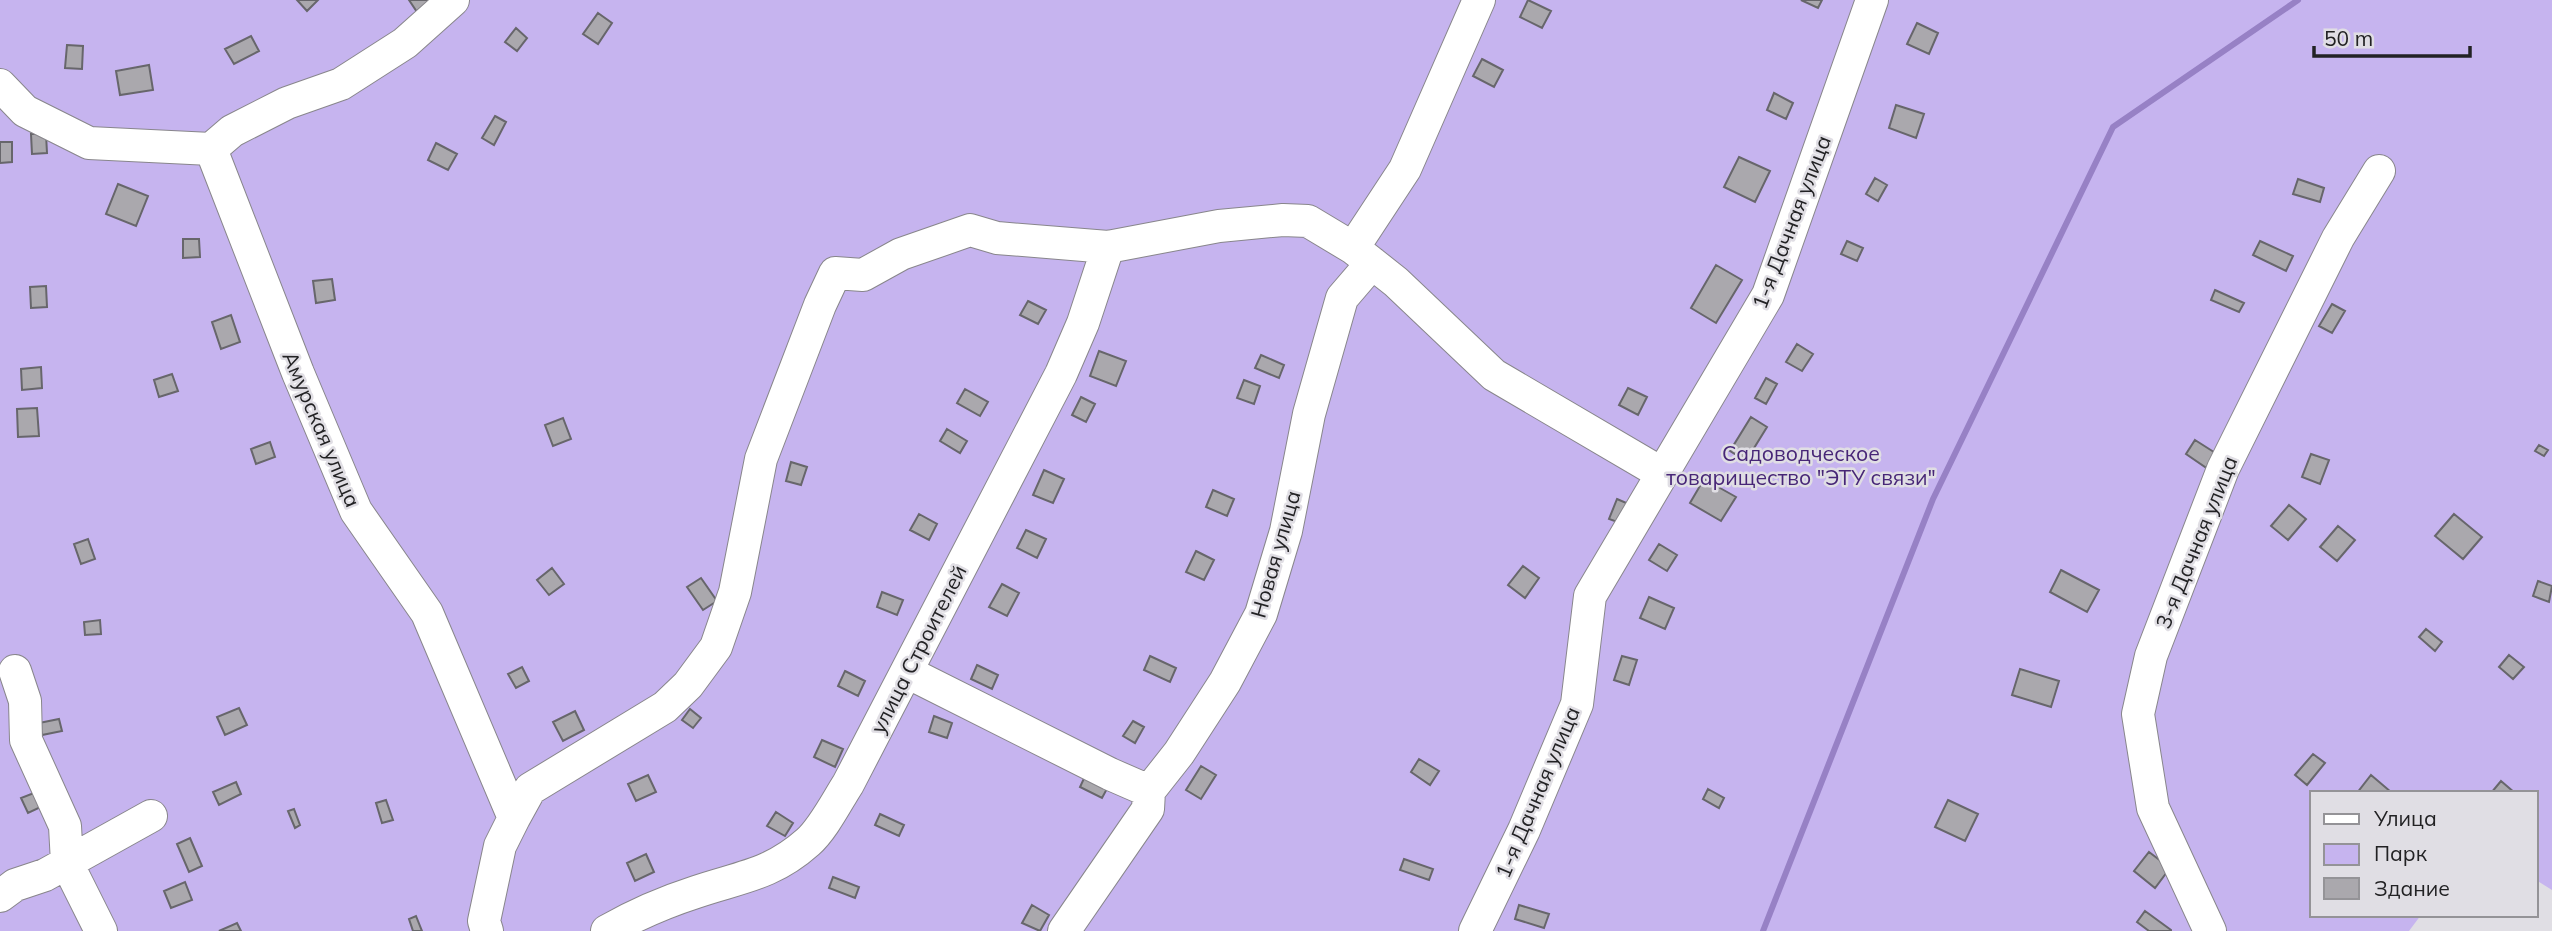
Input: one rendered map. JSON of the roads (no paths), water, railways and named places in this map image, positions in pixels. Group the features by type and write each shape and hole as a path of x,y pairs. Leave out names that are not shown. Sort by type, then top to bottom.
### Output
{"street":[{"path":"0,85 25,111 89,143 211,149 232,131 287,103 341,84 405,44 453,0"},
{"name":"Новая улица","path":"1065,930 1148,809 1149,791 1179,753 1225,682 1261,614 1286,531 1309,414 1342,298 1405,169 1479,0"},
{"name":"1-я Дачная улица","path":"1475,931 1524,830 1577,704 1590,596 1768,295 1872,0"},
{"name":"Амурская улица","path":"211,149 298,373 356,511 427,613 514,818"},
{"name":"3-я Дачная улица","path":"2210,931 2153,808 2138,714 2151,656 2223,469 2338,238 2379,171"},
{"path":"487,931 484,921 500,846 530,789 665,707 688,685 716,647 735,592 761,459 820,305 835,273 863,275 901,254 970,230 997,238 1108,247 1219,226 1283,219 1308,221 1363,256 1396,282 1494,375 1661,473"},
{"name":"улица Строителей","path":"607,931 637,914 769,870 810,841 849,784 1060,374 1083,323 1108,247"},
{"path":"15,671 25,701 26,740 65,826 67,863 101,931"},
{"path":"907,672 1149,791"},
{"path":"0,896 15,886 45,876 151,816"}],"waterway":[{"path":"1763,931 1933,499 2113,127 2298,0"}],"park label":[{"name":"Садоводческое товарищество \"ЭТУ связи\"","path":"1801,465"}]}
